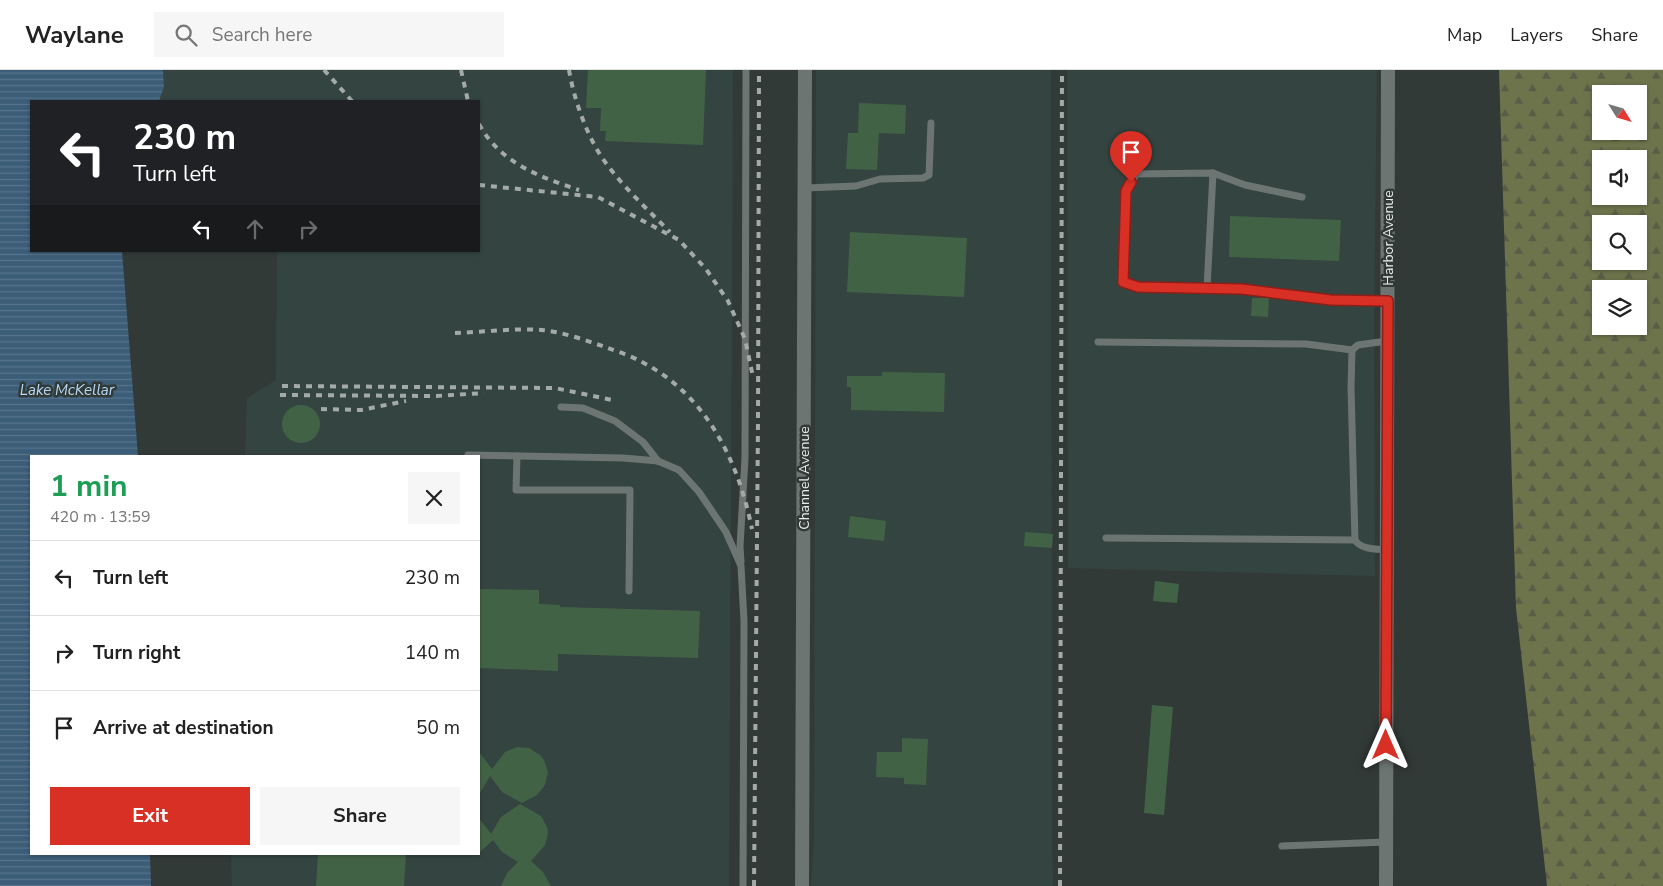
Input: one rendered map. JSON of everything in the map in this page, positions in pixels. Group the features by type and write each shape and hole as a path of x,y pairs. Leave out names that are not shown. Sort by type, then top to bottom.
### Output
{"street":[{"name":"Channel Avenue","path":"802,886 805,70"},
{"name":"Harbor Avenue","path":"1386,886 1388,70"}],"lane":[{"path":"744,886 744,621 740,547 744,458 746,70"},
{"path":"805,188 856,186 880,179 923,178 928,175 931,123"},
{"path":"1302,197 1245,185 1212,173 1136,174 1126,191 1123,282 1138,287 1242,289 1331,300 1388,301"},
{"path":"1207,288 1212,173"},
{"path":"1387,341 1358,344 1352,350 1351,387 1355,540 1357,544 1363,547 1387,550"},
{"path":"1098,342 1306,344 1352,350"},
{"path":"561,407 583,408 616,421 643,442 658,461"},
{"path":"468,454 623,458 658,461 679,470 699,492 726,532 741,566"},
{"path":"518,456 516,490 630,490 629,591"},
{"path":"1106,538 1355,540"},
{"path":"1282,846 1386,842"}],"shaded area":[{"path":"163,70 733,70 729,886 232,886 231,855 480,855 480,455 245,455 247,398 276,380 277,252 480,252 480,100 159,100 164,87"},
{"path":"816,70 1051,70 1053,886 811,886 814,841"},
{"path":"1067,70 1377,70 1374,330 1375,576 1068,568"}],"green space":[{"path":"1499,70 1663,70 1663,886 1547,886 1516,608"}],"water":[{"name":"Lake McKellar","path":"0,70 163,70 164,87 159,100 30,100 30,252 122,252 138,455 30,455 30,855 150,855 151,886 0,886"}],"building":[{"path":"588,70 706,70 703,145 605,141 606,131 600,131 601,108 586,108"},
{"path":"859,103 906,105 905,134 879,133 877,170 846,169 848,133 858,133"},
{"path":"1230,216 1341,220 1339,261 1229,257"},
{"path":"850,232 967,238 964,297 847,292"},
{"path":"1252,298 1269,298 1268,317 1251,316"},
{"path":"882,372 945,373 944,412 851,410 851,387 847,387 847,376 882,376"},
{"path":"301,405 314,411 320,424 314,437 301,443 288,437 282,424 288,411"},
{"path":"850,516 886,521 884,541 848,537"},
{"path":"1025,532 1053,534 1052,548 1024,546"},
{"path":"1155,581 1179,584 1177,603 1153,601"},
{"path":"480,589 539,590 539,604 560,605 560,607 700,611 698,658 558,654 558,671 480,668"},
{"path":"1152,705 1173,707 1164,815 1144,813"},
{"path":"902,738 928,739 926,785 904,784 904,778 876,777 877,752 902,752"},
{"path":"517,747 529,748 544,760 548,772 545,785 537,795 522,803 502,792 490,776 480,793 480,753 492,769 505,752"},
{"path":"520,804 541,816 548,833 545,845 531,861 543,872 551,886 501,886 507,873 518,862 502,852 493,840 480,852 480,819 491,834 501,817"},
{"path":"318,855 406,855 404,886 316,886"}],"railway":[{"path":"324,70 351,100"},
{"path":"461,70 468,100"},
{"path":"569,70 582,116 591,139 603,159 626,188 670,232"},
{"path":"754,886 759,70"},
{"path":"1060,886 1062,70"},
{"path":"480,126 498,149 522,167 550,180 579,190"},
{"path":"480,185 598,197 679,240 706,269 728,301 745,339 753,377"},
{"path":"455,333 521,329 558,333 582,339 627,355 663,375 683,391 701,410 716,432 738,478 752,529"},
{"path":"282,386 555,388 612,400"},
{"path":"280,395 436,396 484,393"},
{"path":"321,409 361,410 406,401"}],"route":[{"path":"1131,182 1126,191 1123,282 1138,287 1242,289 1331,300 1388,301 1386,745"}]}
